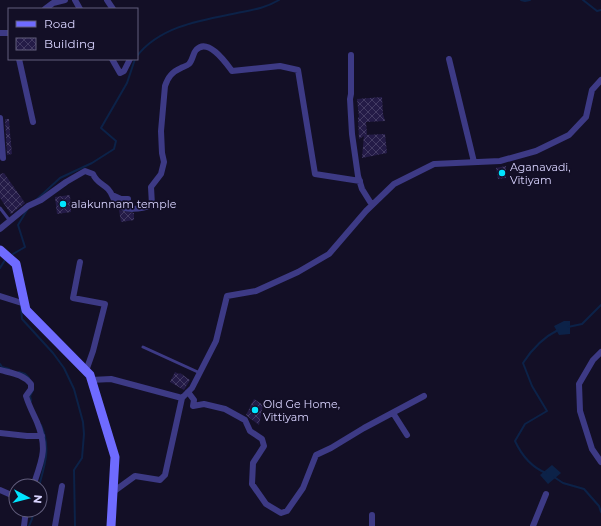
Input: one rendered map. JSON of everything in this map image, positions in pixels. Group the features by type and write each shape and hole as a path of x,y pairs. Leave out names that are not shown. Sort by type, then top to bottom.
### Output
{"main road":[{"path":"0,250 16,264 26,310 90,375 115,457 111,526"}],"street":[{"path":"46,8 53,3 65,0"},
{"path":"0,229 29,206 66,182 85,172 93,174 94,178 105,186 115,202 122,207 136,209 152,205 151,187 161,174 164,162 161,131 167,79 171,74 189,64 196,50 204,46 209,47 222,57 232,71 280,66 298,70 315,174 358,179"},
{"path":"351,55 350,99 352,134 358,179 362,190 372,205"},
{"path":"449,59 474,162"},
{"path":"19,60 33,122"},
{"path":"113,60 120,73 124,71 130,60"},
{"path":"113,492 135,476 160,480 165,475 182,398 192,388 216,342 227,296 256,291 298,272 329,254 372,205 394,184 434,164 500,161 536,151 569,135 586,117 592,90 601,80"},
{"path":"0,118 3,158"},
{"path":"112,195 128,199"},
{"path":"80,262 73,298 105,304 93,351 86,371"},
{"path":"0,296 25,304"},
{"path":"601,352 593,360 579,384 580,411 592,449 601,462"},
{"path":"0,370 20,375 27,379 31,384 31,389 26,396 42,436 44,450 36,478"},
{"path":"91,380 111,379 182,398"},
{"path":"188,392 194,400 193,406 204,404 225,409 245,420 250,431 262,440 264,446 253,463 252,484 266,504 281,513 287,511 303,488 316,455 424,396"},
{"path":"393,413 407,435"},
{"path":"0,433 42,436"},
{"path":"55,526 62,486"},
{"path":"533,526 546,494"},
{"path":"372,515 372,526"}],"lane":[{"path":"0,208 10,221"},
{"path":"143,347 200,373"}],"water":[{"path":"564,321 570,321 570,334 559,335 554,326"},
{"path":"552,465 561,473 548,484 540,475"}],"building":[{"path":"382,97 385,121 366,122 367,134 359,139 357,99"},
{"path":"5,119 9,119 12,154 7,155"},
{"path":"385,134 387,153 362,158 364,135"},
{"name":"Aganavadi, Vitiyam","path":"506,166 506,178 498,179 496,168"},
{"path":"4,173 25,203 11,214 0,198 0,174"},
{"name":"alakunnam temple","path":"70,195 71,212 57,214 55,197"},
{"path":"119,210 134,213 134,220 121,222"},
{"path":"175,372 180,373 190,380 184,390 170,382"},
{"name":"Old Ge Home, Vittiyam","path":"254,399 263,405 259,425 246,415"}],"waterway":[{"path":"138,55 146,46 157,38 182,26 210,18 259,8 279,0"},
{"path":"521,0 530,0"},
{"path":"583,0 597,11 601,10"},
{"path":"35,201 60,178 92,163 114,149 116,141 101,128 127,83 135,60"},
{"path":"13,254 25,247 18,225 27,210"},
{"path":"0,268 5,260"},
{"path":"568,327 582,324 601,305"},
{"path":"21,307 22,319 53,353 64,368 74,389 83,422 84,434 82,458 74,470 75,526"},
{"path":"546,473 531,464 515,441 525,424 547,411 532,386 523,363 539,344 558,330"},
{"path":"0,364 2,367 9,369"},
{"path":"19,372 25,374 29,378"},
{"path":"31,401 30,396 33,390"},
{"path":"41,425 46,441 46,456 41,478"},
{"path":"554,477 563,483 584,489 599,506 601,512"},
{"path":"29,526 32,518"}],"place":[{"name":"Aganavadi, Vitiyam","path":"502,173"},
{"name":"alakunnam temple","path":"63,204"},
{"name":"Old Ge Home, Vittiyam","path":"255,410"}]}
